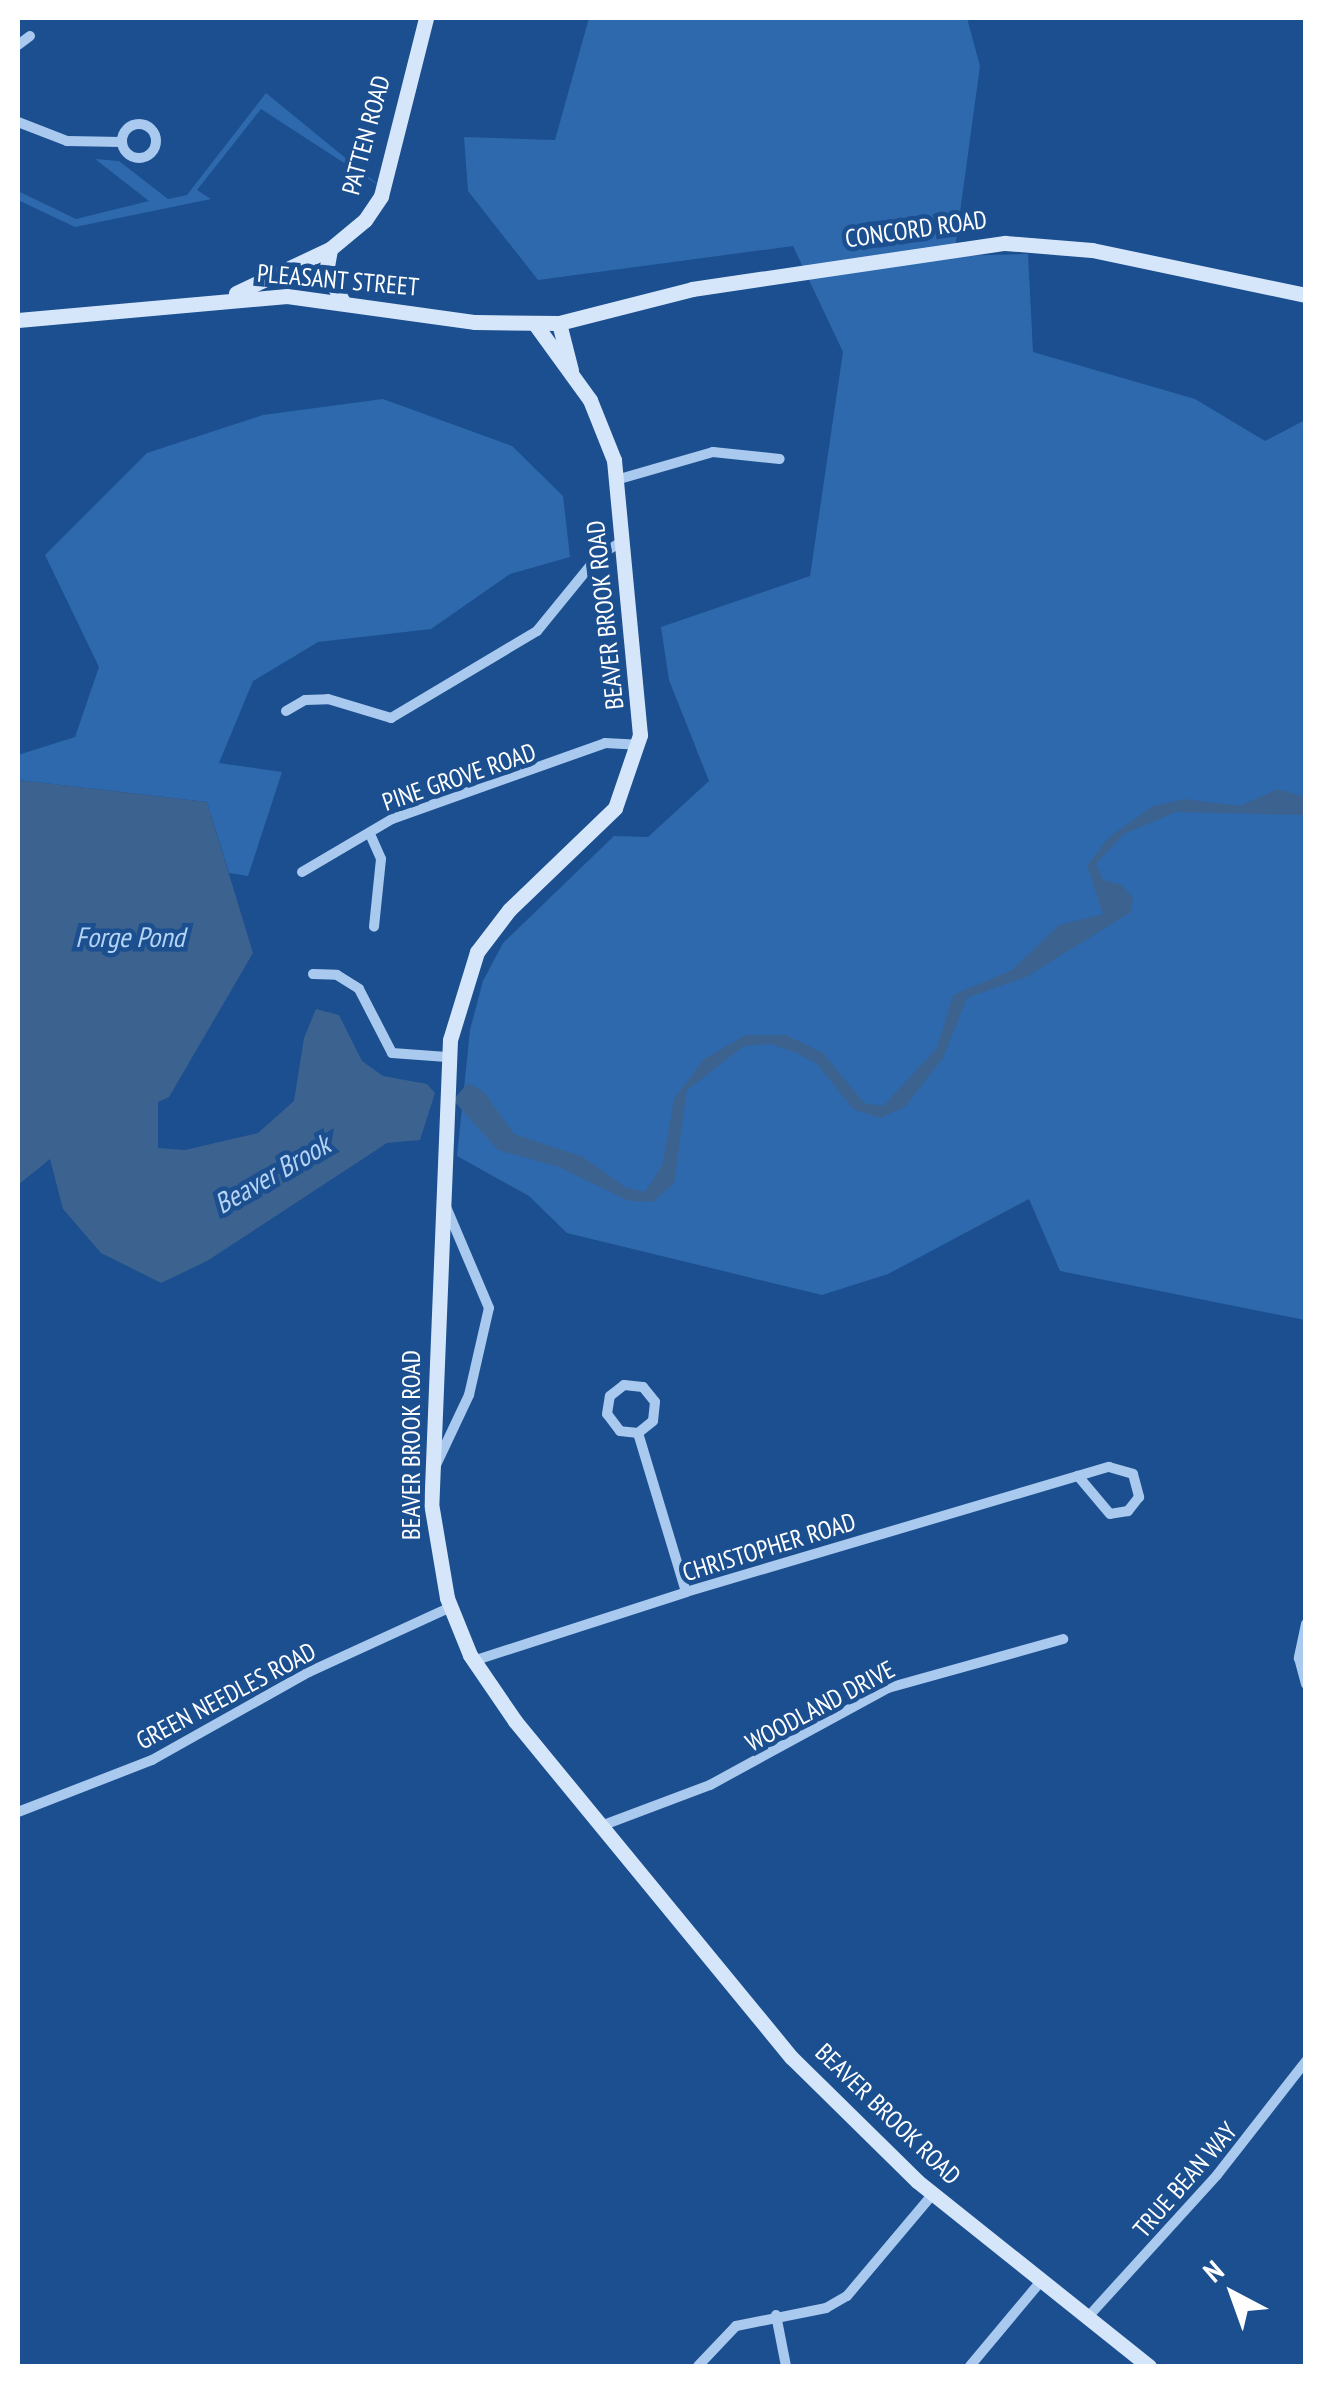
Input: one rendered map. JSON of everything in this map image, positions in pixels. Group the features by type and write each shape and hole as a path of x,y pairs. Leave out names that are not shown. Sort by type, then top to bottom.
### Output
{"street":[{"name":"PATTEN ROAD","path":"218,300 330,248 366,220 381,196 426,18"},
{"path":"18,44 30,36"},
{"path":"18,122 67,141 122,142"},
{"name":"CONCORD ROAD","path":"535,324 559,323 692,288 1005,243 1092,250 1306,295"},
{"path":"330,248 326,272 342,300"},
{"name":"PLEASANT STREET","path":"18,320 218,300 342,300 535,324"},
{"name":"BEAVER BROOK ROAD","path":"559,323 574,379"},
{"name":"BEAVER BROOK ROAD","path":"535,324 608,437 640,689 638,745 614,808 509,910 477,952 447,1062 432,1472 433,1537 451,1607 474,1661 601,1826 795,2060 934,2194 1149,2366"},
{"path":"616,480 713,452 780,460"},
{"path":"286,710 305,700 328,700 391,718 537,631 600,554 624,540"},
{"name":"PINE GROVE ROAD","path":"302,872 392,819 605,743 638,745"},
{"path":"370,834 381,859 374,927"},
{"path":"313,974 337,975 359,990 392,1053 447,1062"},
{"path":"432,1472 469,1395 489,1308 442,1195"},
{"path":"624,1385 643,1387 655,1402 653,1421 638,1433 616,1429 607,1414 610,1396 624,1385"},
{"path":"638,1433 686,1592"},
{"name":"CHRISTOPHER ROAD","path":"474,1661 686,1592 1078,1476 1122,1467 1137,1479 1139,1497 1128,1511 1110,1514 1078,1476"},
{"name":"GREEN NEEDLES ROAD","path":"18,1812 152,1760 309,1672 451,1607"},
{"path":"1306,1624 1300,1658 1306,1684"},
{"name":"WOODLAND DRIVE","path":"601,1826 710,1785 888,1688 1063,1639"},
{"name":"TRUE BEAN WAY","path":"1087,2318 1216,2175 1306,2062"},
{"path":"698,2366 728,2330 776,2315 826,2308 848,2296 934,2194"},
{"path":"970,2366 1041,2282"},
{"path":"776,2315 786,2366"}],"shaded area":[{"path":"589,18 967,18 980,66 954,256 1028,254 1033,352 1195,399 1265,441 1305,420 1305,1320 1060,1271 1029,1199 888,1274 822,1295 567,1233 529,1196 457,1156 470,1030 483,981 503,943 614,836 648,837 709,781 669,680 661,627 810,576 843,352 793,246 538,280 468,191 464,137 555,140"},
{"path":"266,93 381,187 261,109 197,190 211,199 75,227 18,200 18,191 76,219 149,201 95,159 119,161 168,199 187,195"},
{"path":"383,399 512,446 563,496 570,557 510,574 431,629 318,642 253,681 219,763 282,772 248,876 229,873 207,802 18,780 18,755 75,737 99,667 45,555 147,453 263,415"}],"water":[{"name":"Forge Pond","path":"18,780 207,802 253,953 169,1097 158,1102 158,1148 185,1150 258,1133 294,1101 304,1038 316,1009 339,1015 362,1061 383,1076 427,1084 435,1093 420,1140 387,1143 207,1261 161,1283 101,1253 63,1209 50,1159 18,1185"},
{"path":"1278,789 1305,797 1305,815 1176,812 1124,834 1096,864 1103,880 1122,885 1133,898 1131,912 1026,977 967,998 943,1058 905,1107 880,1118 853,1109 817,1064 797,1053 771,1044 744,1046 687,1090 674,1183 653,1202 629,1201 559,1167 498,1150 453,1100 468,1083 484,1092 514,1134 583,1157 625,1187 645,1192 662,1166 674,1099 704,1059 746,1035 786,1035 823,1053 864,1103 883,1106 937,1048 953,995 1012,970 1059,925 1103,914 1087,866 1109,837 1153,806 1184,799 1240,806"}],"water label":[{"name":"Beaver Brook","path":"272,1174"}]}
